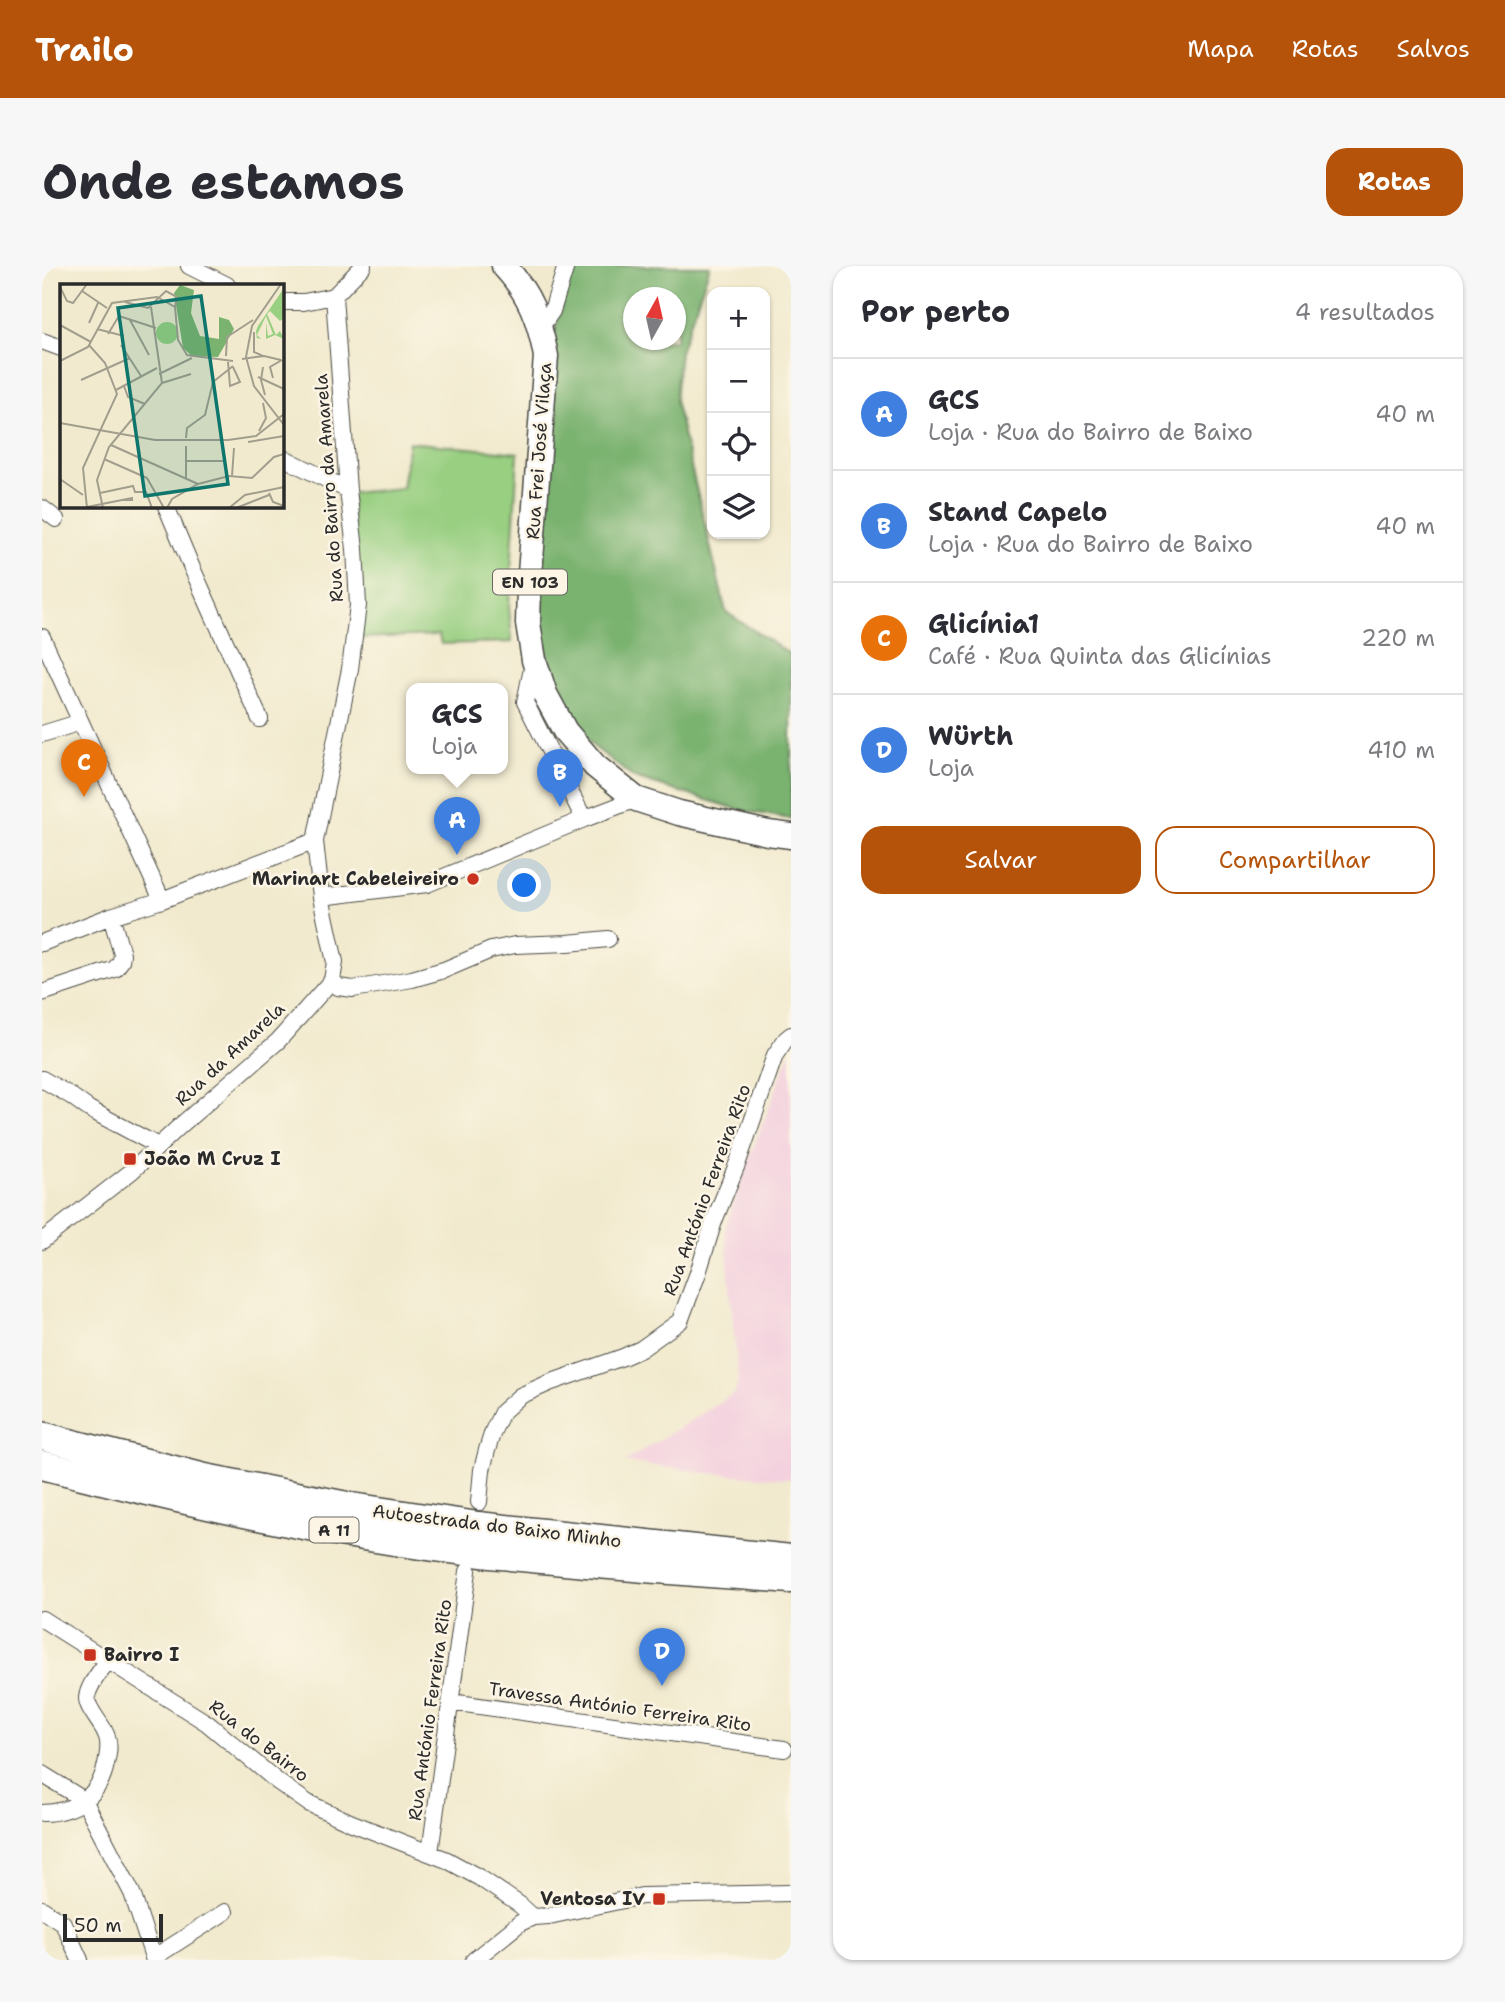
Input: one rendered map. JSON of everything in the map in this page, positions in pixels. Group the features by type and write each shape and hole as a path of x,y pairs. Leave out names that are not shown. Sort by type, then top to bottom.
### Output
{"highway":[{"name":"Autoestrada do Baixo Minho","path":"42,1437 205,1478 352,1507 478,1526 791,1559"},
{"name":"Autoestrada do Baixo Minho","path":"42,1465 198,1504 348,1533 472,1552 631,1567"},
{"path":"631,1567 791,1579"},
{"name":"A 11","path":"631,1567 791,1587"}],"main road":[{"name":"EN 103","path":"504,266 519,282 541,327"},
{"name":"Rua Frei José Vilaça","path":"541,327 546,356 528,623 534,660 545,694 565,730 595,766 636,799 679,813 791,836"}],"street":[{"path":"189,266 225,284"},
{"path":"284,302 304,302 334,296 363,266"},
{"path":"541,327 552,311 566,266"},
{"name":"Rua do Bairro da Amarela","path":"315,841 346,692 358,605 334,296"},
{"path":"42,341 60,348"},
{"path":"284,458 348,490"},
{"path":"167,508 260,719"},
{"path":"42,509 56,519"},
{"path":"42,637 162,900"},
{"path":"534,660 525,702 584,819"},
{"path":"42,734 81,722"},
{"path":"321,897 426,884 636,799"},
{"path":"42,943 315,841 321,897 335,962 332,980 338,987 353,989 412,979 444,970 491,950 515,945 608,939"},
{"path":"42,993 115,969 122,954 111,916"},
{"name":"Rua da Amarela","path":"42,1241 132,1171 278,1041 332,980"},
{"name":"Rua António Ferreira Rito","path":"478,1502 487,1450 502,1412 520,1396 539,1387 642,1349 680,1321 775,1055 791,1035"},
{"path":"42,1079 89,1109 158,1146"},
{"name":"Rua António Ferreira Rito","path":"429,1853 468,1571"},
{"name":"Rua do Bairro","path":"42,1619 207,1723 278,1782 309,1803 447,1860 480,1878 533,1917"},
{"path":"42,1813 56,1812 84,1800 95,1792 100,1783 109,1751 108,1740 87,1698 89,1690 108,1660"},
{"name":"Travessa António Ferreira Rito","path":"451,1702 784,1749"},
{"path":"42,1774 84,1800 132,1893 153,1959 225,1912"},
{"path":"474,1960 520,1923 533,1917 550,1916 642,1896 791,1893"},
{"path":"42,1909 63,1923 80,1960"}],"shaded area":[{"path":"791,1051 791,1479 708,1473 624,1462 735,1393 738,1380 725,1228"}],"green space":[{"path":"573,266 710,266 686,335 686,287 623,287 623,350 681,350 675,400 726,612 791,655 791,819 740,810 634,778 592,745 561,698 537,621 553,336"},
{"path":"409,442 518,453 509,607 512,642 441,644 439,635 359,638 351,493 402,488"}],"place":[{"name":"Glicínia1","path":"84,797"},
{"name":"Stand Capelo","path":"560,807"},
{"name":"GCS","path":"457,855"},
{"name":"Marinart Cabeleireiro","path":"473,879"},
{"name":"João M Cruz I","path":"130,1159"},
{"name":"Bairro I","path":"90,1655"},
{"name":"Würth","path":"662,1686"},
{"name":"Ventosa IV","path":"659,1899"}]}
